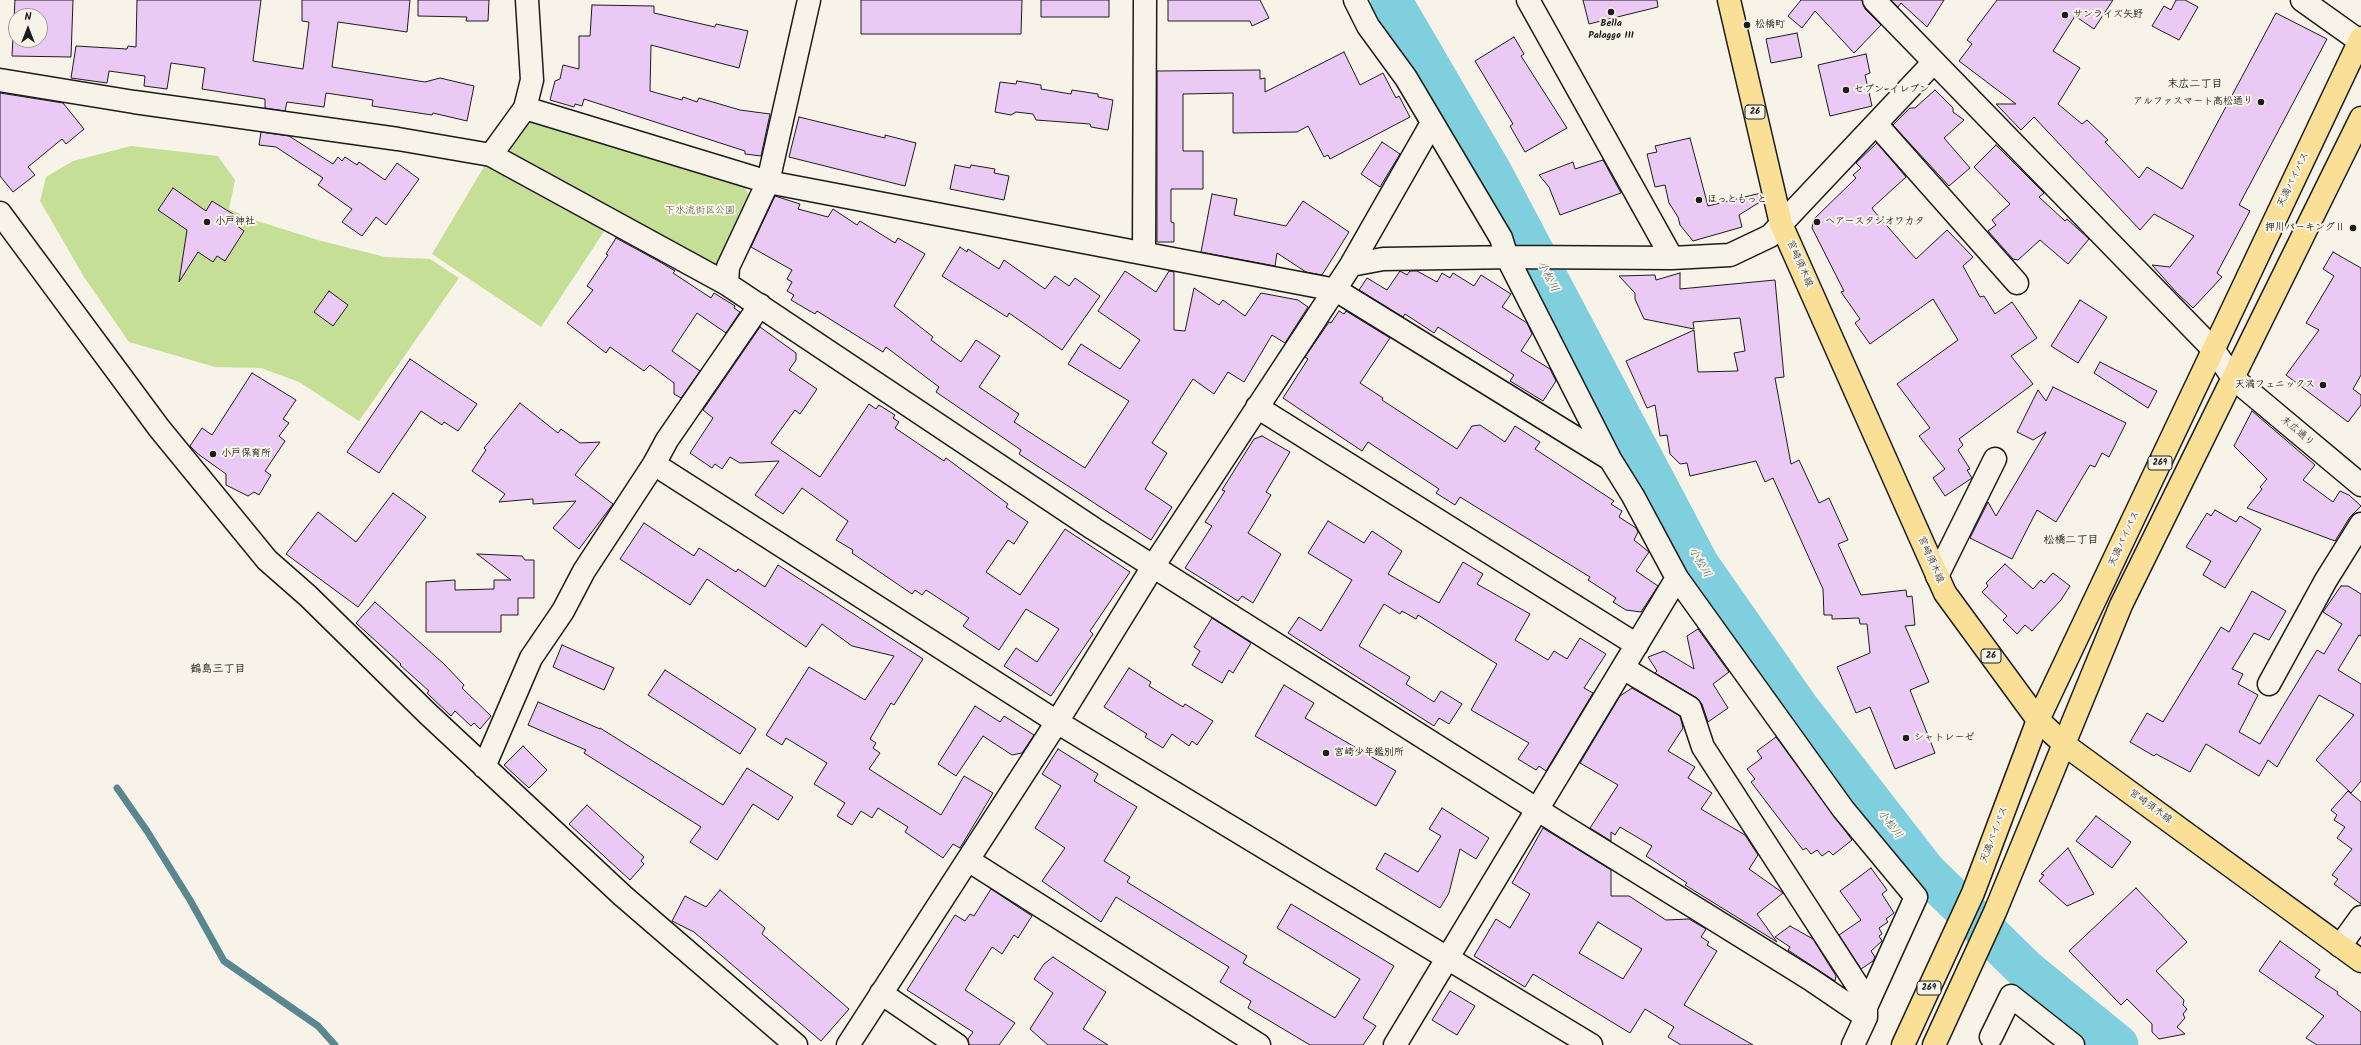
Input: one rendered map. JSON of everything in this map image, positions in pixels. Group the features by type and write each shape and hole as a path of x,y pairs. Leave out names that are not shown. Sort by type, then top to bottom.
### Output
{"main road":[{"name":"宮崎須木線","path":"1730,0 1781,224 1945,593 2038,720 2065,745 2361,961"},
{"name":"天満バイパス","path":"1903,1045 1973,893 2038,720 2213,348 2361,40"},
{"name":"269","path":"1934,1045 1995,912 2065,745 2121,605 2361,118"}],"street":[{"path":"491,155 524,108 532,80 527,0"},
{"path":"727,284 728,267 768,182 809,0"},
{"path":"1144,252 1145,0"},
{"path":"1355,0 1368,26 1406,78 1501,238 1610,459 1633,496 1677,578 1843,809 1916,897 1866,1012 1854,1045"},
{"path":"1528,0 1672,258"},
{"name":"末広通り","path":"1874,0 2213,348 2234,378 2361,485"},
{"path":"2302,0 2361,40"},
{"path":"1352,265 1383,259 1511,257 1672,258 1730,255 1770,236 1934,62"},
{"path":"0,80 134,102 398,139 491,155 727,284 1094,529 1154,565 1288,653 1539,809 1565,827 1810,979 1866,1012"},
{"path":"524,108 768,182 1144,252 1336,290 1610,459"},
{"path":"848,1045 1057,722 1154,565 1352,265 1432,123"},
{"path":"1876,124 2017,283"},
{"path":"0,213 159,428 268,560 308,596 484,767 622,896 796,1045"},
{"path":"484,767 531,658 563,611 584,572 654,464 667,440 760,305"},
{"path":"1257,407 1637,645"},
{"path":"1937,576 1995,459"},
{"path":"654,464 1057,722 1591,1045"},
{"path":"2269,684 2326,580 2361,524"},
{"path":"1395,1045 1539,809 1677,578"},
{"path":"1623,668 1690,708 1703,748 1861,991 1866,1012"},
{"path":"968,860 1259,1045"},
{"path":"2340,946 2361,917"},
{"path":"881,993 957,1045"},
{"path":"1993,1042 2011,996 2073,1045"}],"green space":[{"name":"下水流街区公園","path":"527,118 743,183 749,196 719,266 512,154 510,148"},
{"path":"131,146 218,156 235,180 229,209 254,220 318,240 385,257 430,259 459,278 359,421 299,382 261,368 215,367 129,342 84,277 40,201 46,177 73,161"},
{"path":"485,165 605,230 541,327 432,254"}],"building":[{"path":"15,0 73,0 71,57 12,56 12,48 48,48 48,8 15,8"},
{"path":"137,0 261,0 253,61 303,69 309,22 302,21 302,0 410,0 407,32 338,22 332,67 425,82 440,78 474,86 467,121 433,113 432,115 372,106 373,100 326,93 324,107 287,102 285,111 265,108 265,99 202,89 205,68 171,63 167,89 144,86 145,76 109,71 107,83 71,78 76,46 127,49 128,46 136,47"},
{"path":"418,0 489,0 488,21 466,21 467,17 418,16"},
{"path":"861,0 1022,0 1021,34 861,34"},
{"path":"1041,0 1109,0 1109,17 1041,17"},
{"path":"1168,0 1260,0 1269,18 1252,26 1250,21 1168,21"},
{"name":"Bella Palaggo III","path":"1583,0 1657,0 1658,7 1589,24"},
{"path":"1801,0 1862,0 1865,9 1881,25 1854,53 1815,11 1802,28 1788,16"},
{"path":"1891,0 1944,0 1927,27 1901,3 1898,7"},
{"path":"1997,0 2113,0 2094,29 2075,16 2053,51 2080,68 2058,104 2082,124 2087,120 2108,140 2105,142 2139,178 2147,167 2182,189 2276,13 2327,39 2239,205 2250,211 2217,273 2222,277 2193,308 2177,293 2152,265 2170,267 2194,236 2154,214 2140,230 2034,117 2021,130 1996,104 2016,104 1959,61 1972,44 1967,40"},
{"path":"2176,0 2185,0 2198,7 2179,40 2152,26 2164,6 2171,10"},
{"path":"592,5 654,6 654,13 715,27 716,24 748,31 739,68 651,45 650,91 682,100 683,97 697,102 699,98 740,110 770,114 761,156 745,154 745,151 584,99 582,106 575,104 574,107 550,100 555,81 560,79 563,65 579,69 579,36 590,36"},
{"path":"1797,33 1802,57 1771,63 1766,39"},
{"path":"1514,37 1524,54 1521,56 1567,128 1525,152 1510,126 1513,124 1475,61"},
{"path":"1344,52 1360,85 1383,73 1396,98 1399,96 1410,117 1330,159 1328,155 1324,157 1308,126 1297,132 1233,133 1233,93 1183,94 1183,151 1203,151 1203,189 1171,189 1171,222 1174,223 1174,242 1157,242 1157,71 1260,70 1260,79 1265,78 1265,92"},
{"name":"セブン-イレブン","path":"1866,54 1870,73 1865,75 1872,106 1830,116 1818,65"},
{"path":"1017,81 1041,85 1041,89 1071,94 1072,90 1098,94 1098,97 1113,100 1108,130 1091,127 1090,124 1036,120 1033,114 1016,112 1011,115 995,112 1000,82 1016,84"},
{"path":"1935,90 1953,108 1953,112 1964,120 1944,138 1970,168 1949,186 1893,125 1910,108 1915,108"},
{"path":"0,93 63,103 84,129 66,144 62,139 28,167 35,175 13,192 0,176"},
{"path":"799,117 885,138 885,135 916,143 905,186 789,157"},
{"path":"261,132 289,136 333,164 338,157 342,161 345,157 357,165 359,162 385,180 397,163 419,179 386,225 376,217 362,236 342,222 352,209 318,185 323,178 276,147 259,145"},
{"path":"1690,138 1708,206 1761,193 1763,200 1739,215 1742,227 1693,241 1680,225 1678,217 1669,203 1665,185 1655,187 1647,154 1657,152 1655,146"},
{"path":"1382,142 1400,154 1380,187 1361,174"},
{"path":"1877,143 1906,177 1872,208 1874,211 1916,259 1947,230 1973,257 1963,266 1980,297 1984,296 1995,314 2012,302 2037,338 2011,356 2033,384 1959,439 1963,445 1958,450 1970,469 1967,470 1972,478 1945,496 1933,478 1945,469 1919,436 1930,428 1897,384 1958,340 1933,299 1870,344 1855,323 1860,319 1841,292 1844,291 1812,228 1814,219 1856,178 1853,175 1861,168 1856,163"},
{"path":"1996,145 2044,193 2039,197 2065,221 2067,219 2089,239 2068,264 2040,240 2018,260 2013,259 1988,231 1996,225 1992,220 2010,204 1974,167"},
{"path":"1603,160 1621,193 1560,215 1549,187 1539,175 1573,162 1575,169"},
{"path":"955,165 970,168 971,165 995,169 994,173 1009,176 1004,200 950,189"},
{"name":"小戸神社","path":"173,188 206,211 212,201 241,219 236,225 244,231 225,261 217,256 213,262 198,252 179,282 187,230 158,210"},
{"path":"1212,194 1237,199 1234,215 1286,226 1303,201 1349,232 1322,275 1306,272 1277,253 1275,266 1201,252"},
{"path":"775,196 800,204 798,209 828,217 833,209 857,225 860,221 895,243 898,238 925,254 894,306 933,337 931,340 961,362 976,340 1000,356 979,387 1019,414 1014,422 1085,468 1129,401 1068,364 1081,344 1120,369 1140,340 1098,311 1125,271 1156,292 1169,271 1174,272 1174,330 1185,331 1194,288 1219,305 1223,300 1245,316 1261,293 1298,300 1308,307 1285,343 1272,335 1244,382 1228,372 1214,394 1193,379 1152,443 1167,453 1145,489 1172,507 1151,540 1019,454 1021,450 936,392 939,387 886,347 883,352 817,311 815,314 791,300 794,295 787,291 792,282 787,279 792,270 751,247"},
{"path":"616,238 675,271 673,273 711,298 714,293 735,306 734,308 740,312 726,333 697,313 672,351 700,371 681,398 674,394 674,383 650,365 644,371 610,347 606,353 567,323 593,290 587,286 608,255 606,254"},
{"path":"960,247 967,252 968,249 999,269 1004,260 1045,289 1055,276 1069,286 1075,278 1100,296 1062,350 1009,313 1007,317 942,276"},
{"path":"2333,252 2361,268 2361,375 2353,389 2361,395 2361,405 2348,422 2286,375 2319,330 2306,323 2334,276 2323,269"},
{"path":"1400,271 1407,275 1410,271 1417,271 1437,282 1442,273 1450,278 1453,273 1474,286 1481,275 1511,294 1502,307 1527,323 1532,334 1521,351 1550,369 1556,381 1543,401 1510,381 1514,375 1438,327 1434,333 1405,314 1403,317 1359,290 1367,278 1387,290"},
{"path":"1680,273 1680,289 1775,280 1784,377 1775,378 1791,464 1799,460 1819,503 1829,498 1848,540 1838,544 1861,595 1906,590 1907,597 1912,596 1915,625 1905,626 1929,682 1910,690 1935,753 1895,769 1870,707 1856,713 1837,667 1870,653 1867,624 1860,624 1859,618 1832,619 1832,615 1824,615 1823,589 1773,478 1765,482 1756,461 1690,476 1687,463 1680,464 1670,454 1667,435 1660,436 1655,405 1647,408 1626,361 1694,330 1698,372 1738,371 1734,353 1745,351 1740,318 1693,322 1694,329 1644,319 1635,299 1635,293 1619,276 1655,275 1656,280"},
{"path":"329,291 348,305 333,326 314,312"},
{"path":"2080,300 2107,317 2078,363 2051,346"},
{"path":"1339,311 1344,314 1346,311 1390,338 1360,383 1383,398 1382,400 1457,449 1472,426 1480,425 1505,442 1515,426 1540,442 1535,449 1614,501 1611,504 1622,511 1619,517 1636,528 1638,532 1634,540 1649,552 1636,571 1658,586 1641,612 1626,610 1613,602 1616,598 1588,580 1590,577 1460,497 1455,505 1436,493 1439,489 1368,442 1362,451 1283,398 1308,359 1305,357 1329,322 1331,323"},
{"path":"760,327 796,353 796,360 789,370 817,389 800,414 795,410 771,443 820,477 869,404 876,409 879,405 895,415 893,418 899,422 895,428 944,461 946,458 1008,504 1006,507 1028,522 1014,544 1008,540 986,572 1020,595 1065,529 1130,572 1090,631 1093,634 1051,696 1004,666 1016,648 1037,662 1059,629 1026,609 999,650 963,626 969,618 926,590 922,595 915,590 912,594 852,553 853,550 836,540 848,521 802,488 783,514 755,495 779,461 740,463 730,457 722,469 715,464 712,468 690,453 713,418 703,410"},
{"path":"410,359 477,404 458,431 444,422 442,425 421,411 379,473 347,452"},
{"path":"2100,362 2157,391 2148,408 2094,373"},
{"path":"252,373 296,400 283,419 289,423 279,436 285,441 265,471 271,475 259,495 254,492 248,496 226,485 226,474 198,454 190,446 202,428 212,435"},
{"path":"2053,387 2126,423 2109,457 2102,453 2095,467 2090,465 2056,522 2037,510 2012,559 1970,538 1988,502 1996,516 2046,432 2033,440 2017,432 2038,390 2046,401"},
{"path":"520,403 558,433 561,429 580,443 600,442 575,475 613,504 579,549 553,528 576,501 533,504 533,499 499,502 505,494 472,471 486,450 484,448"},
{"path":"2252,411 2315,465 2303,480 2333,502 2340,491 2349,495 2361,506 2350,517 2335,541 2247,508 2262,489 2260,487 2267,479 2234,446"},
{"path":"1262,436 1290,452 1266,492 1271,495 1248,533 1281,554 1253,603 1242,596 1238,601 1185,568 1212,526 1205,522 1225,491 1222,490 1254,439"},
{"path":"393,493 426,517 358,607 286,554 318,512 356,542"},
{"path":"2215,510 2236,522 2240,516 2261,529 2225,588 2203,575 2211,561 2186,547 2207,513 2211,516"},
{"path":"1328,521 1364,543 1372,531 1402,551 1388,574 1439,603 1463,562 1483,574 1477,584 1530,614 1515,640 1548,660 1554,651 1567,659 1580,638 1606,654 1584,688 1593,693 1546,771 1539,766 1536,770 1518,759 1529,743 1471,710 1497,664 1418,615 1416,619 1402,611 1400,614 1384,604 1359,646 1410,677 1406,684 1434,702 1441,691 1462,704 1449,724 1439,718 1434,726 1288,633 1299,617 1321,631 1352,580 1308,553"},
{"path":"644,523 694,556 699,548 736,572 738,569 765,587 778,565 923,659 894,705 891,703 870,739 876,743 873,748 880,753 869,769 941,815 964,776 993,793 960,848 953,844 943,858 905,832 908,827 878,808 872,818 861,811 852,825 837,816 845,803 814,784 827,763 786,738 782,745 766,735 809,667 865,700 894,656 852,646 822,624 806,647 707,579 690,605 620,559"},
{"path":"477,554 522,556 525,560 534,560 534,598 518,598 518,615 501,615 501,632 426,632 426,582 455,580 455,590 494,589 494,580 511,580"},
{"path":"2005,564 2033,589 2041,580 2044,583 2053,573 2070,586 2061,600 2032,631 2025,625 2017,634 2003,620 2007,616 1982,592 1988,586 1986,583"},
{"path":"2341,586 2348,586 2361,594 2361,636 2359,635 2338,670 2361,684 2361,781 2351,793 2316,760 2354,715 2319,695 2277,767 2268,760 2259,776 2206,744 2190,772 2156,754 2154,756 2130,742 2147,713 2163,722 2221,627 2229,632 2252,591 2286,611 2269,640 2254,633 2232,669 2243,674 2238,684 2258,695 2239,732 2260,744 2317,650 2324,654 2342,624 2323,612"},
{"path":"375,602 444,664 464,685 462,688 491,716 480,729 474,723 471,726 455,711 451,716 427,693 429,691 356,623"},
{"path":"1212,618 1251,643 1233,673 1229,670 1222,683 1192,665 1200,651 1194,647"},
{"path":"1698,629 1729,672 1713,684 1728,708 1708,722 1702,704 1697,698 1655,673 1657,671 1648,657 1664,651 1694,669 1687,636"},
{"path":"562,645 614,668 604,690 553,667"},
{"path":"1129,668 1151,682 1149,686 1183,707 1185,704 1213,721 1197,745 1192,741 1189,746 1172,734 1163,748 1145,737 1147,734 1104,707"},
{"path":"665,670 756,729 740,754 648,695"},
{"name":"宮崎少年鑑別所","path":"1284,685 1314,703 1305,718 1396,771 1376,806 1255,736"},
{"path":"1632,688 1680,716 1683,728 1668,751 1695,767 1688,778 1712,793 1701,809 1745,835 1758,855 1749,869 1783,893 1757,914 1777,942 1685,885 1687,883 1646,856 1652,846 1620,827 1615,835 1611,832 1611,841 1590,828 1618,785 1580,763 1620,696"},
{"path":"538,702 600,728 723,805 747,768 793,797 778,820 753,804 717,860 690,842 701,827 584,753 586,750 528,725"},
{"path":"975,706 1000,722 1004,716 1034,735 1022,753 1012,755 983,736 956,776 938,764"},
{"path":"1776,737 1852,840 1833,855 1829,851 1822,856 1817,850 1811,854 1806,848 1803,850 1751,782 1755,779 1747,769 1762,758 1757,751"},
{"path":"523,746 547,770 529,788 504,765"},
{"path":"1058,749 1098,774 1094,781 1137,807 1104,861 1130,877 1127,882 1247,956 1243,963 1335,1018 1360,979 1277,928 1291,904 1394,966 1363,1018 1376,1026 1363,1045 1310,1045 1248,1008 1251,1001 1220,982 1229,967 1116,897 1101,922 1042,881 1065,848 1035,828 1061,786 1042,774"},
{"path":"2348,791 2361,802 2361,904 2334,884 2338,879 2332,875 2352,849 2337,838 2345,827 2334,820 2337,815 2331,810"},
{"path":"587,805 644,857 641,861 644,864 630,880 569,824"},
{"path":"1442,808 1489,838 1476,859 1460,849 1449,893 1440,908 1376,869 1385,853 1418,872 1441,836 1429,829"},
{"path":"2096,816 2131,842 2112,868 2076,841"},
{"path":"1543,828 1611,870 1611,896 1629,896 1666,920 1689,919 1706,929 1701,937 1709,942 1707,945 1717,951 1684,1005 1753,1045 1681,1045 1668,1037 1674,1027 1645,1009 1630,1033 1533,974 1525,987 1474,956 1496,919 1510,928 1530,894 1512,883","holes":["1598,922 1642,949 1623,979 1579,953"]},
{"path":"2068,848 2094,894 2067,906 2039,881 2044,875 2041,874"},
{"path":"1871,868 1887,890 1882,894 1894,913 1886,919 1888,922 1879,928 1882,934 1879,936 1882,941 1871,951 1875,957 1873,961 1861,969 1839,935 1861,920 1840,891"},
{"path":"2136,888 2187,942 2156,971 2184,1000 2183,1005 2187,1009 2183,1014 2185,1018 2177,1027 2185,1034 2159,1039 2152,1032 2152,1024 2127,999 2121,1005 2069,951"},
{"path":"991,889 1032,916 1018,938 1014,935 1002,954 992,947 965,990 1015,1023 999,1045 969,1045 968,1039 973,1032 907,990 955,915 965,921 970,914 974,916"},
{"path":"720,890 765,928 762,934 849,1009 821,1041 694,932 672,921 685,896 706,907"},
{"path":"1790,926 1813,939 1836,976 1835,981 1788,950 1790,947 1775,937"},
{"path":"2280,941 2320,970 2315,977 2338,992 2337,994 2361,1012 2361,1045 2317,1045 2306,1038 2324,1016 2259,971"},
{"path":"1053,957 1106,992 1083,1029 1108,1045 1048,1045 1030,1029 1053,993 1034,979 1044,964"},
{"path":"1450,991 1475,1006 1457,1035 1432,1020"}],"waterway":[{"name":"小松川","path":"1391,0 1492,173 1699,565 1798,707 1926,872 2025,969 2118,1045"},
{"path":"117,788 147,831 190,900 224,961 318,1026 335,1045"}],"place":[{"name":"Bella Palaggo III","path":"1611,12"},
{"name":"サンライズ矢野","path":"2065,15"},
{"name":"松橋町","path":"1747,25"},
{"name":"セブン-イレブン","path":"1846,90"},
{"name":"アルファスマート高松通り","path":"2261,102"},
{"name":"ほっともっと","path":"1699,200"},
{"name":"小戸神社","path":"207,222"},
{"name":"ヘアースタジオワカタ","path":"1817,222"},
{"name":"押川パ－キングⅡ","path":"2353,228"},
{"name":"天満フェニックス","path":"2323,385"},
{"name":"小戸保育所","path":"213,454"},
{"name":"シャトレーゼ","path":"1906,738"},
{"name":"宮崎少年鑑別所","path":"1326,753"}],"district":[{"name":"末広二丁目","path":"2195,85"},
{"name":"松橋二丁目","path":"2071,541"},
{"name":"鶴島三丁目","path":"218,670"}]}
